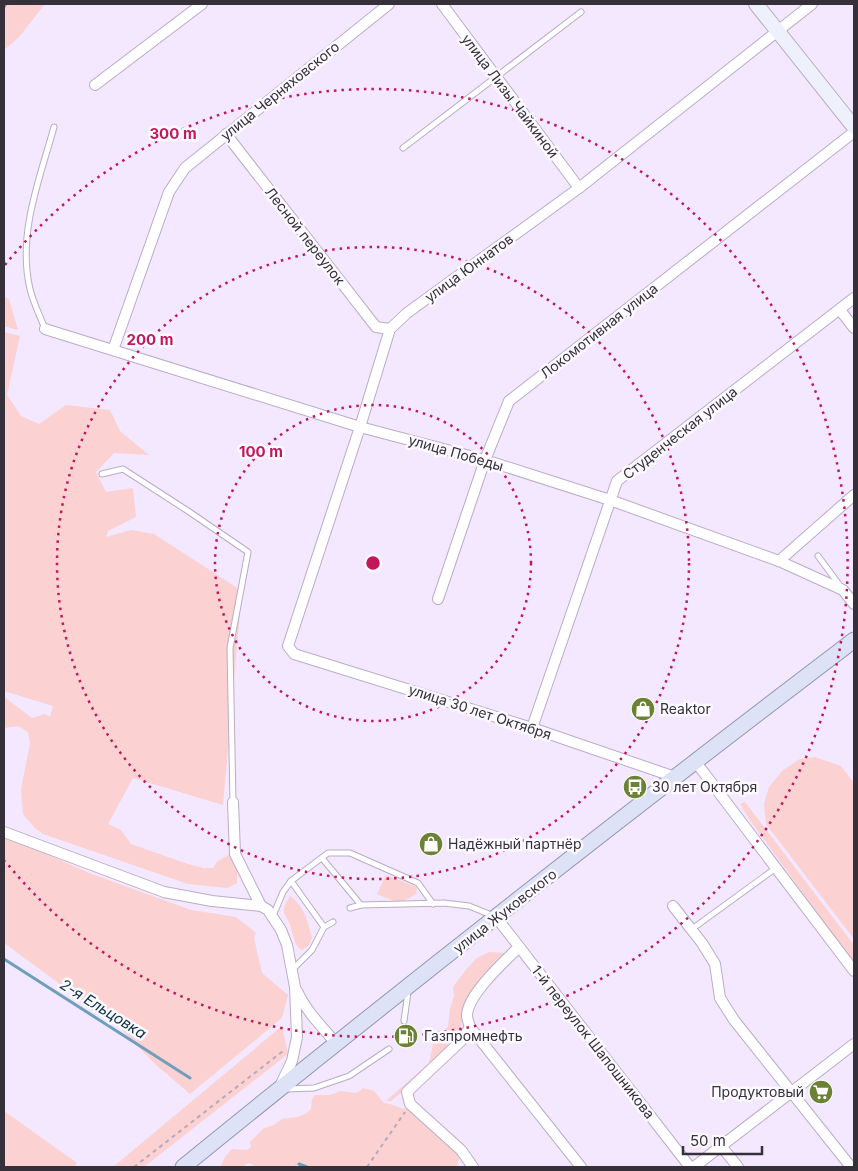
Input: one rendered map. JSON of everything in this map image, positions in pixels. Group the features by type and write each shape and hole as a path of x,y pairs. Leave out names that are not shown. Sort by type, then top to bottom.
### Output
{"main road":[{"name":"улица Жуковского","path":"183,1167 496,917 695,761 854,640"}],"street":[{"path":"95,84 202,4"},
{"name":"улица Черняховского","path":"113,350 169,192 185,168 389,4"},
{"name":"улица Лизы Чайкиной","path":"442,4 579,188"},
{"path":"756,4 854,127"},
{"name":"улица Юннатов","path":"288,646 390,330 406,313 579,188 812,4"},
{"name":"Локомотивная улица","path":"438,599 485,460 509,401 854,132"},
{"name":"Лесной переулок","path":"226,134 376,327 390,330"},
{"name":"Студенческая улица","path":"532,728 617,481 854,298"},
{"path":"840,310 854,328"},
{"name":"улица Победы","path":"45,329 360,427 485,460 610,500 779,562 843,590 854,604"},
{"path":"779,562 854,495"},
{"name":"улица 30 лет Октября","path":"288,646 294,654 532,728 675,777"},
{"path":"695,761 854,971"},
{"path":"233,802 235,854 261,906"},
{"path":"6,835 164,892 212,901 261,906 268,910 274,916 287,945 295,987 297,1037 292,1061 278,1090"},
{"path":"672,906 715,964 720,998 734,1020 851,1167"},
{"name":"1-й переулок Шапошникова","path":"496,917 690,1167"},
{"path":"519,947 487,979 473,1000 467,1014 470,1027 581,1167"},
{"path":"295,987 309,1011 336,1043"},
{"path":"470,1027 462,1041 407,1092 410,1104 461,1150 473,1167"},
{"path":"694,1167 854,1044"},
{"path":"721,1146 738,1167"}],"lane":[{"path":"403,148 581,12"},
{"path":"45,329 30,289 26,258 28,219 54,127"},
{"path":"102,474 123,469 248,552 230,648 233,802"},
{"path":"818,556 843,590"},
{"path":"274,916 283,892 291,881 328,853 350,853 418,882 433,904"},
{"path":"322,858 361,905"},
{"path":"691,930 776,868"},
{"path":"291,881 324,927"},
{"path":"350,908 361,905 433,904 469,906 496,917"},
{"path":"293,969 312,950 324,927 333,922"},
{"path":"404,1021 408,988"},
{"path":"278,1090 314,1088 349,1076 389,1049"}],"path":[{"path":"134,1167 272,1061 297,1037"},
{"path":"367,1167 410,1104"}],"shaded area":[{"path":"4,4 45,4 19,37 4,50"},
{"path":"4,297 9,299 18,330 4,326"},
{"path":"4,332 20,336 7,395 21,416 39,424 66,405 110,410 120,431 149,455 114,453 96,472 106,492 133,488 136,517 108,531 106,537 131,530 154,534 242,591 223,805 133,778 108,824 121,830 131,844 203,868 213,868 217,862 230,854 237,863 237,883 227,888 188,884 43,834 23,814 21,789 30,743 28,732 18,726 4,728 4,697 32,718 45,714 50,717 53,706 4,691"},
{"path":"815,757 841,766 854,783 854,939 766,824 764,804 769,787 782,771 800,759"},
{"path":"745,802 854,945 854,963 749,819 740,804"},
{"path":"4,835 89,873 191,910 236,917 256,933 254,938 262,973 288,995 282,1018 190,1094 155,1064 121,1029 4,943"},
{"path":"386,875 417,887 416,894 405,900 396,901 377,894"},
{"path":"290,896 302,910 312,937 309,945 302,950 296,945 289,922 284,913 284,907"},
{"path":"489,952 505,953 503,959 498,964 489,969 479,979 467,1002 457,1041 419,1078 391,1101 386,1101 429,1063 434,1040 448,1027 454,996 453,987 477,958"},
{"path":"282,1026 288,1054 144,1167 113,1167"},
{"path":"363,1088 374,1091 384,1103 408,1109 461,1150 457,1167 256,1167 249,1163 242,1167 220,1167 232,1149 247,1150 251,1147 250,1142 264,1128 274,1125 282,1119 298,1117 307,1113 311,1109 312,1099 315,1095 330,1095 340,1091 355,1093"},
{"path":"4,1111 77,1163 74,1167 4,1167"}],"waterway":[{"name":"2-я Ельцовка","path":"4,959 190,1078"},
{"path":"299,1164 307,1167"}],"place":[{"name":"Reaktor","path":"643,709"},
{"name":"30 лет Октября","path":"635,787"},
{"name":"Надёжный партнёр","path":"431,844"},
{"name":"Газпромнефть","path":"406,1036"},
{"name":"Продуктовый","path":"821,1092"}]}
